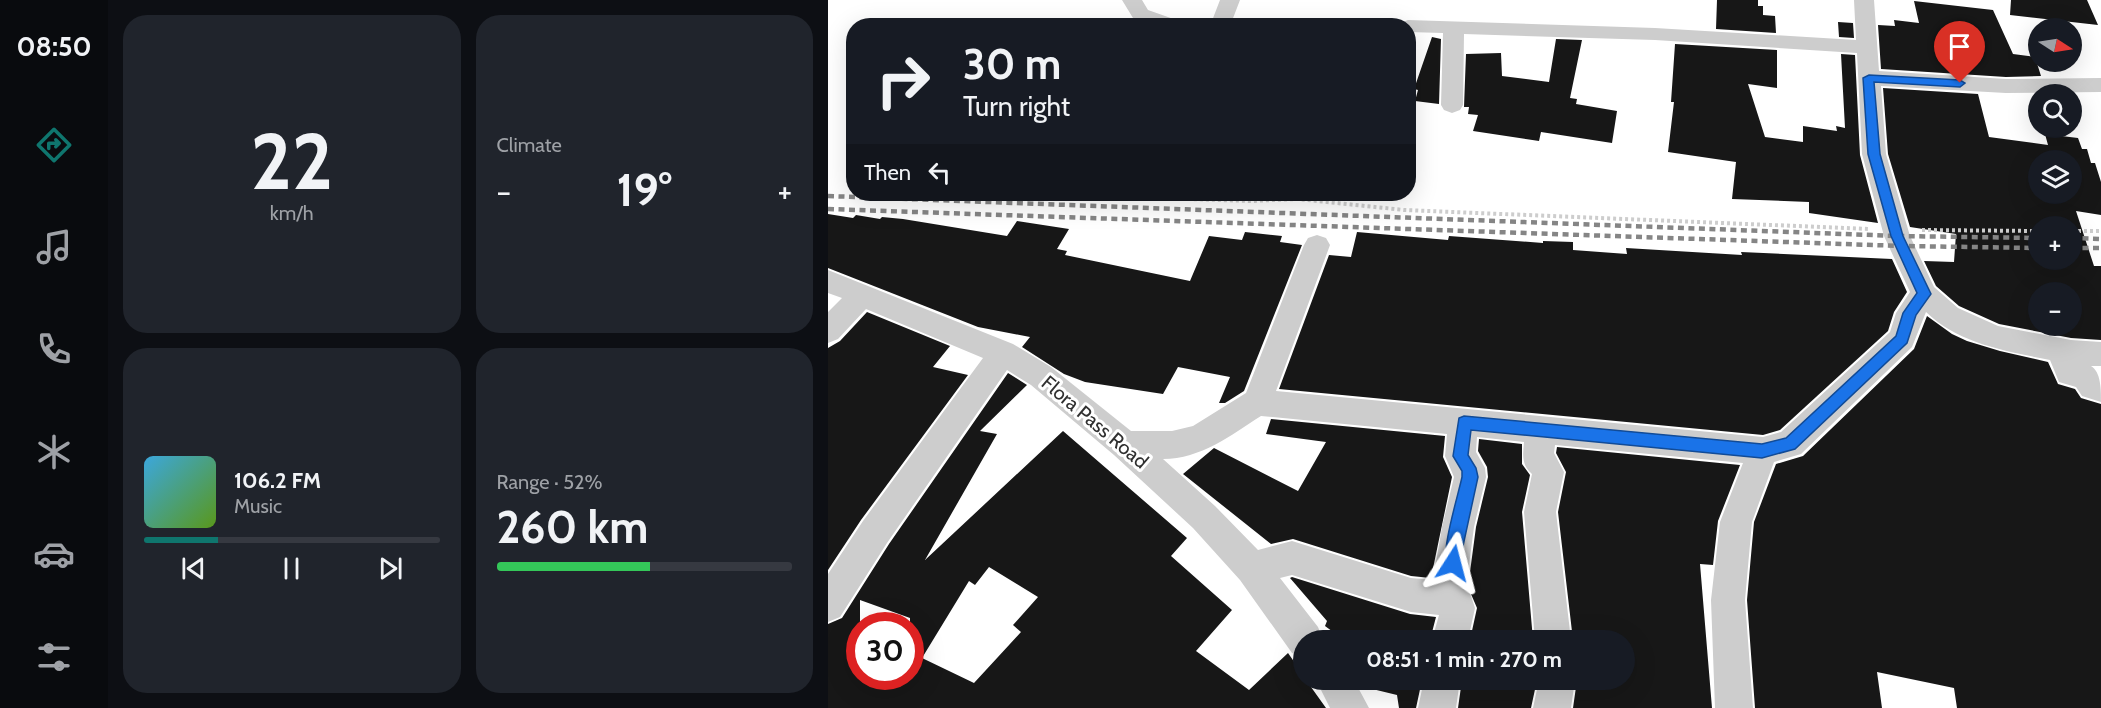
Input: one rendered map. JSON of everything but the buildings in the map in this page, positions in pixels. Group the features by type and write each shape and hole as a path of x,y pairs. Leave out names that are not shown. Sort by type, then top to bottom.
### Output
{"street":[{"path":"1132,0 1140,14 1152,18"},
{"path":"1223,18 1230,0"},
{"path":"1864,0 1874,154 1896,230 1924,294 1948,316 1994,337 2060,350 2101,354"},
{"path":"1416,26 1655,34 1866,47"},
{"path":"1452,105 1452,40 1455,28"},
{"path":"1869,78 2006,86 2101,86"},
{"path":"1125,445 1172,445 1200,438 1257,402 1317,245"},
{"name":"Flora Pass Road","path":"828,281 1003,353 1041,376 1125,445 1204,517 1252,568 1298,630"},
{"path":"1257,402 1762,451 1790,444 1902,339 1910,313 1924,294"},
{"path":"828,331 862,295"},
{"path":"2060,350 2069,373 2085,376 2092,387 2101,389"},
{"path":"828,605 875,532 1003,353"},
{"path":"1447,599 1458,527 1470,477 1469,468 1460,456 1464,422"},
{"path":"1541,428 1538,460 1546,466 1548,472 1540,512 1553,630"},
{"path":"1734,708 1728,600 1736,522 1762,451"},
{"path":"1252,568 1292,558 1411,595 1447,599 1456,603 1458,608 1452,630"},
{"path":"1340,690 1350,708"},
{"path":"1437,708 1440,690"},
{"path":"1552,708 1555,690"}],"path":[{"path":"1317,201 1404,210 1896,230 2028,231"},
{"path":"2082,231 2101,231"}],"railway":[{"path":"828,196 846,197"},
{"path":"962,201 1897,236 2028,238"},
{"path":"828,209 1902,246 2028,248"},
{"path":"2082,238 2101,239"},
{"path":"2082,248 2101,248"}],"route":[{"path":"1453,563 1458,527 1470,477 1469,468 1464,465 1460,456 1464,422 1762,451 1790,444 1902,339 1910,313 1924,294 1897,236 1874,154 1869,78 1960,83"}]}
